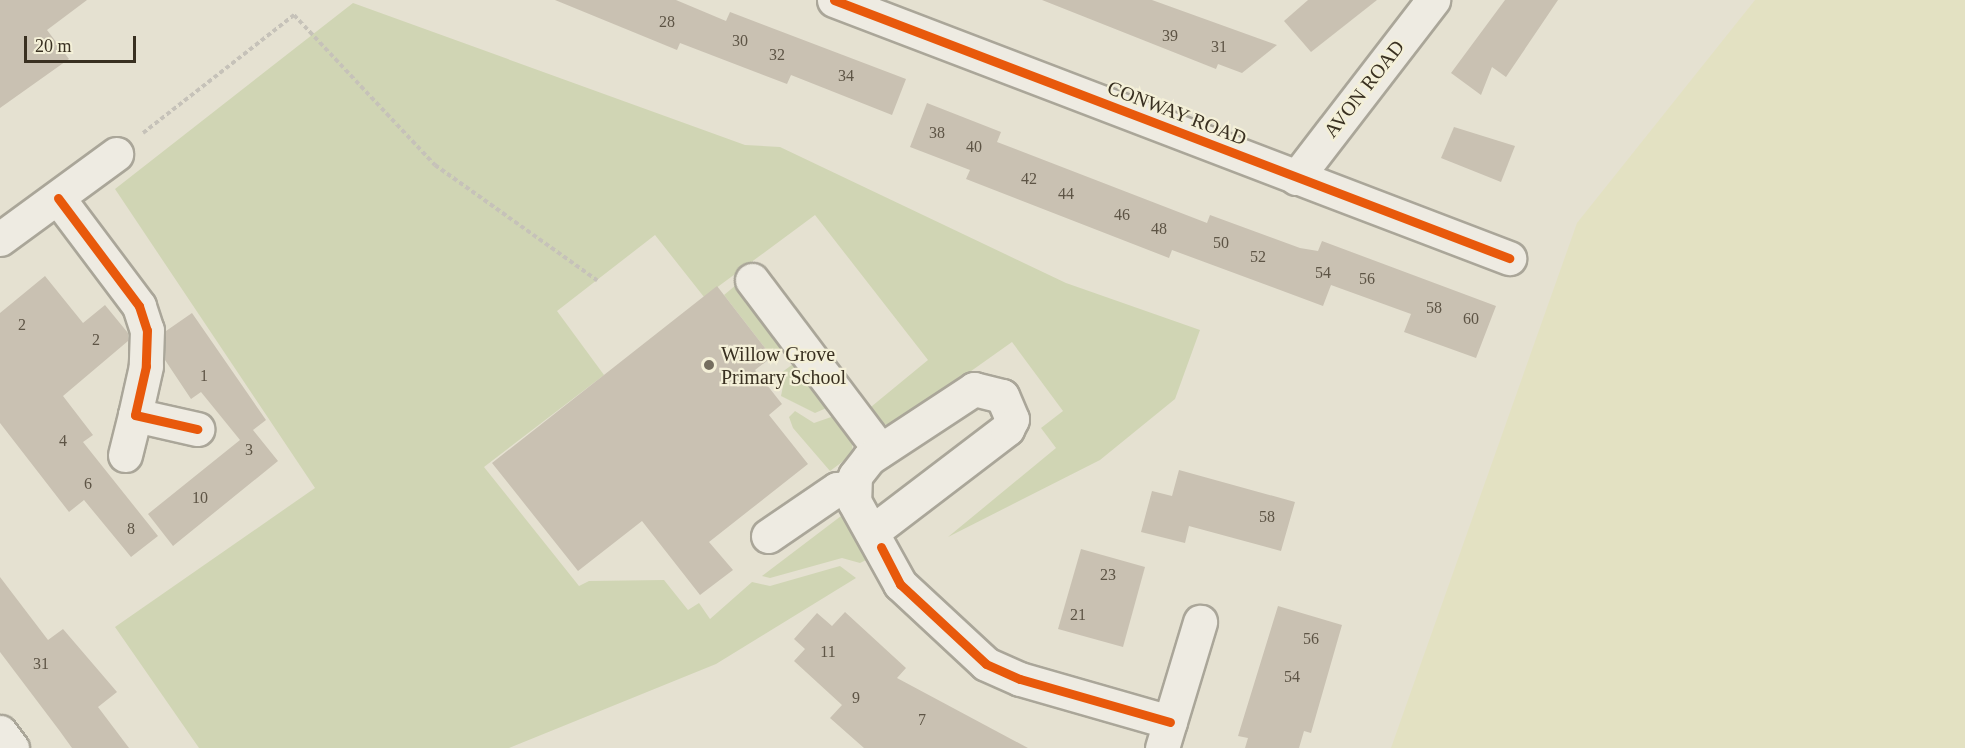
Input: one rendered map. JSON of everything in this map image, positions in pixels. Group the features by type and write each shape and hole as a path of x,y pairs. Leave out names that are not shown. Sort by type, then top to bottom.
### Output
{"street":[{"name":"CONWAY ROAD","path":"834,0 1509,258"},
{"name":"AVON ROAD","path":"1296,178 1433,0"},
{"path":"0,239 117,154"},
{"path":"58,198 139,306 147,330 146,366 126,455"},
{"path":"752,280 880,450"},
{"path":"877,540 1007,429 1012,419 1009,407 1002,396 974,389 880,450 855,476 853,488 877,540 900,584 986,664 1166,735 1200,622"},
{"path":"135,415 197,429"},
{"path":"768,536 837,489 853,488"},
{"path":"0,732 12,748"}],"path":[{"path":"117,154 294,15 435,165 597,280"}],"shaded area":[{"path":"1755,0 1965,0 1965,748 1391,748 1577,223"}],"green space":[{"name":"Willow Grove Primary School","path":"353,3 745,145 780,147 1066,283 1200,330 1175,399 1100,460 948,537 1056,448 1041,428 1063,411 1012,342 895,425 880,424 866,411 928,360 815,215 704,297 655,235 557,311 604,375 484,467 579,586 589,581 664,580 688,610 699,603 710,619 752,582 770,586 840,566 856,578 716,664 509,748 199,748 115,627 315,488 115,189"},
{"path":"736,285 785,347 772,357 724,295"},
{"path":"797,361 831,406 815,413 781,396 785,376 781,373"},
{"path":"795,411 814,423 837,415 851,432 853,454 830,471 793,428 789,417"},
{"path":"845,513 870,558 860,563 842,558 770,578 762,576"}],"building":[{"path":"0,0 87,0 47,30 69,59 0,108"},
{"path":"555,0 676,0 726,21 730,12 906,79 892,115 791,75 787,84 680,43 677,50"},
{"path":"1042,0 1152,0 1277,45 1242,73 1218,64 1216,69"},
{"path":"1308,0 1377,0 1311,52 1284,21"},
{"path":"1505,0 1558,0 1506,77 1492,67 1481,95 1451,73"},
{"path":"927,103 1001,132 997,142 1207,223 1210,215 1300,248 1318,251 1322,241 1496,306 1476,358 1404,332 1411,314 1331,285 1323,306 1172,250 1169,258 966,179 970,170 910,147"},
{"path":"1454,127 1515,146 1501,182 1441,158"},
{"path":"45,276 83,323 105,305 128,333 128,341 63,396 93,435 83,442 158,536 131,557 84,500 69,512 0,423 0,313"},
{"path":"717,286 772,357 755,370 782,404 769,415 808,464 709,542 733,570 700,595 642,521 578,571 492,463"},
{"path":"192,313 266,420 253,430 278,461 173,546 148,514 240,440 201,392 191,399 165,360 166,331"},
{"path":"1179,470 1295,502 1281,551 1189,526 1185,543 1141,532 1152,491 1172,496"},
{"path":"1081,549 1145,567 1123,647 1058,629"},
{"path":"0,577 48,640 63,629 117,692 98,707 129,748 72,748 0,652"},
{"path":"1278,606 1342,625 1311,733 1304,731 1299,748 1245,748 1248,738 1238,736"},
{"path":"845,612 906,668 897,678 1028,748 864,748 830,718 842,705 794,661 805,649 794,639 817,613 832,626"}],"cycle path":[{"path":"834,0 1509,258"},
{"path":"58,198 139,306 147,330 146,366 135,415 197,429"},
{"path":"881,547 900,584 986,664 1020,679 1170,722"}],"place":[{"name":"Willow Grove Primary School","path":"709,365"}]}
